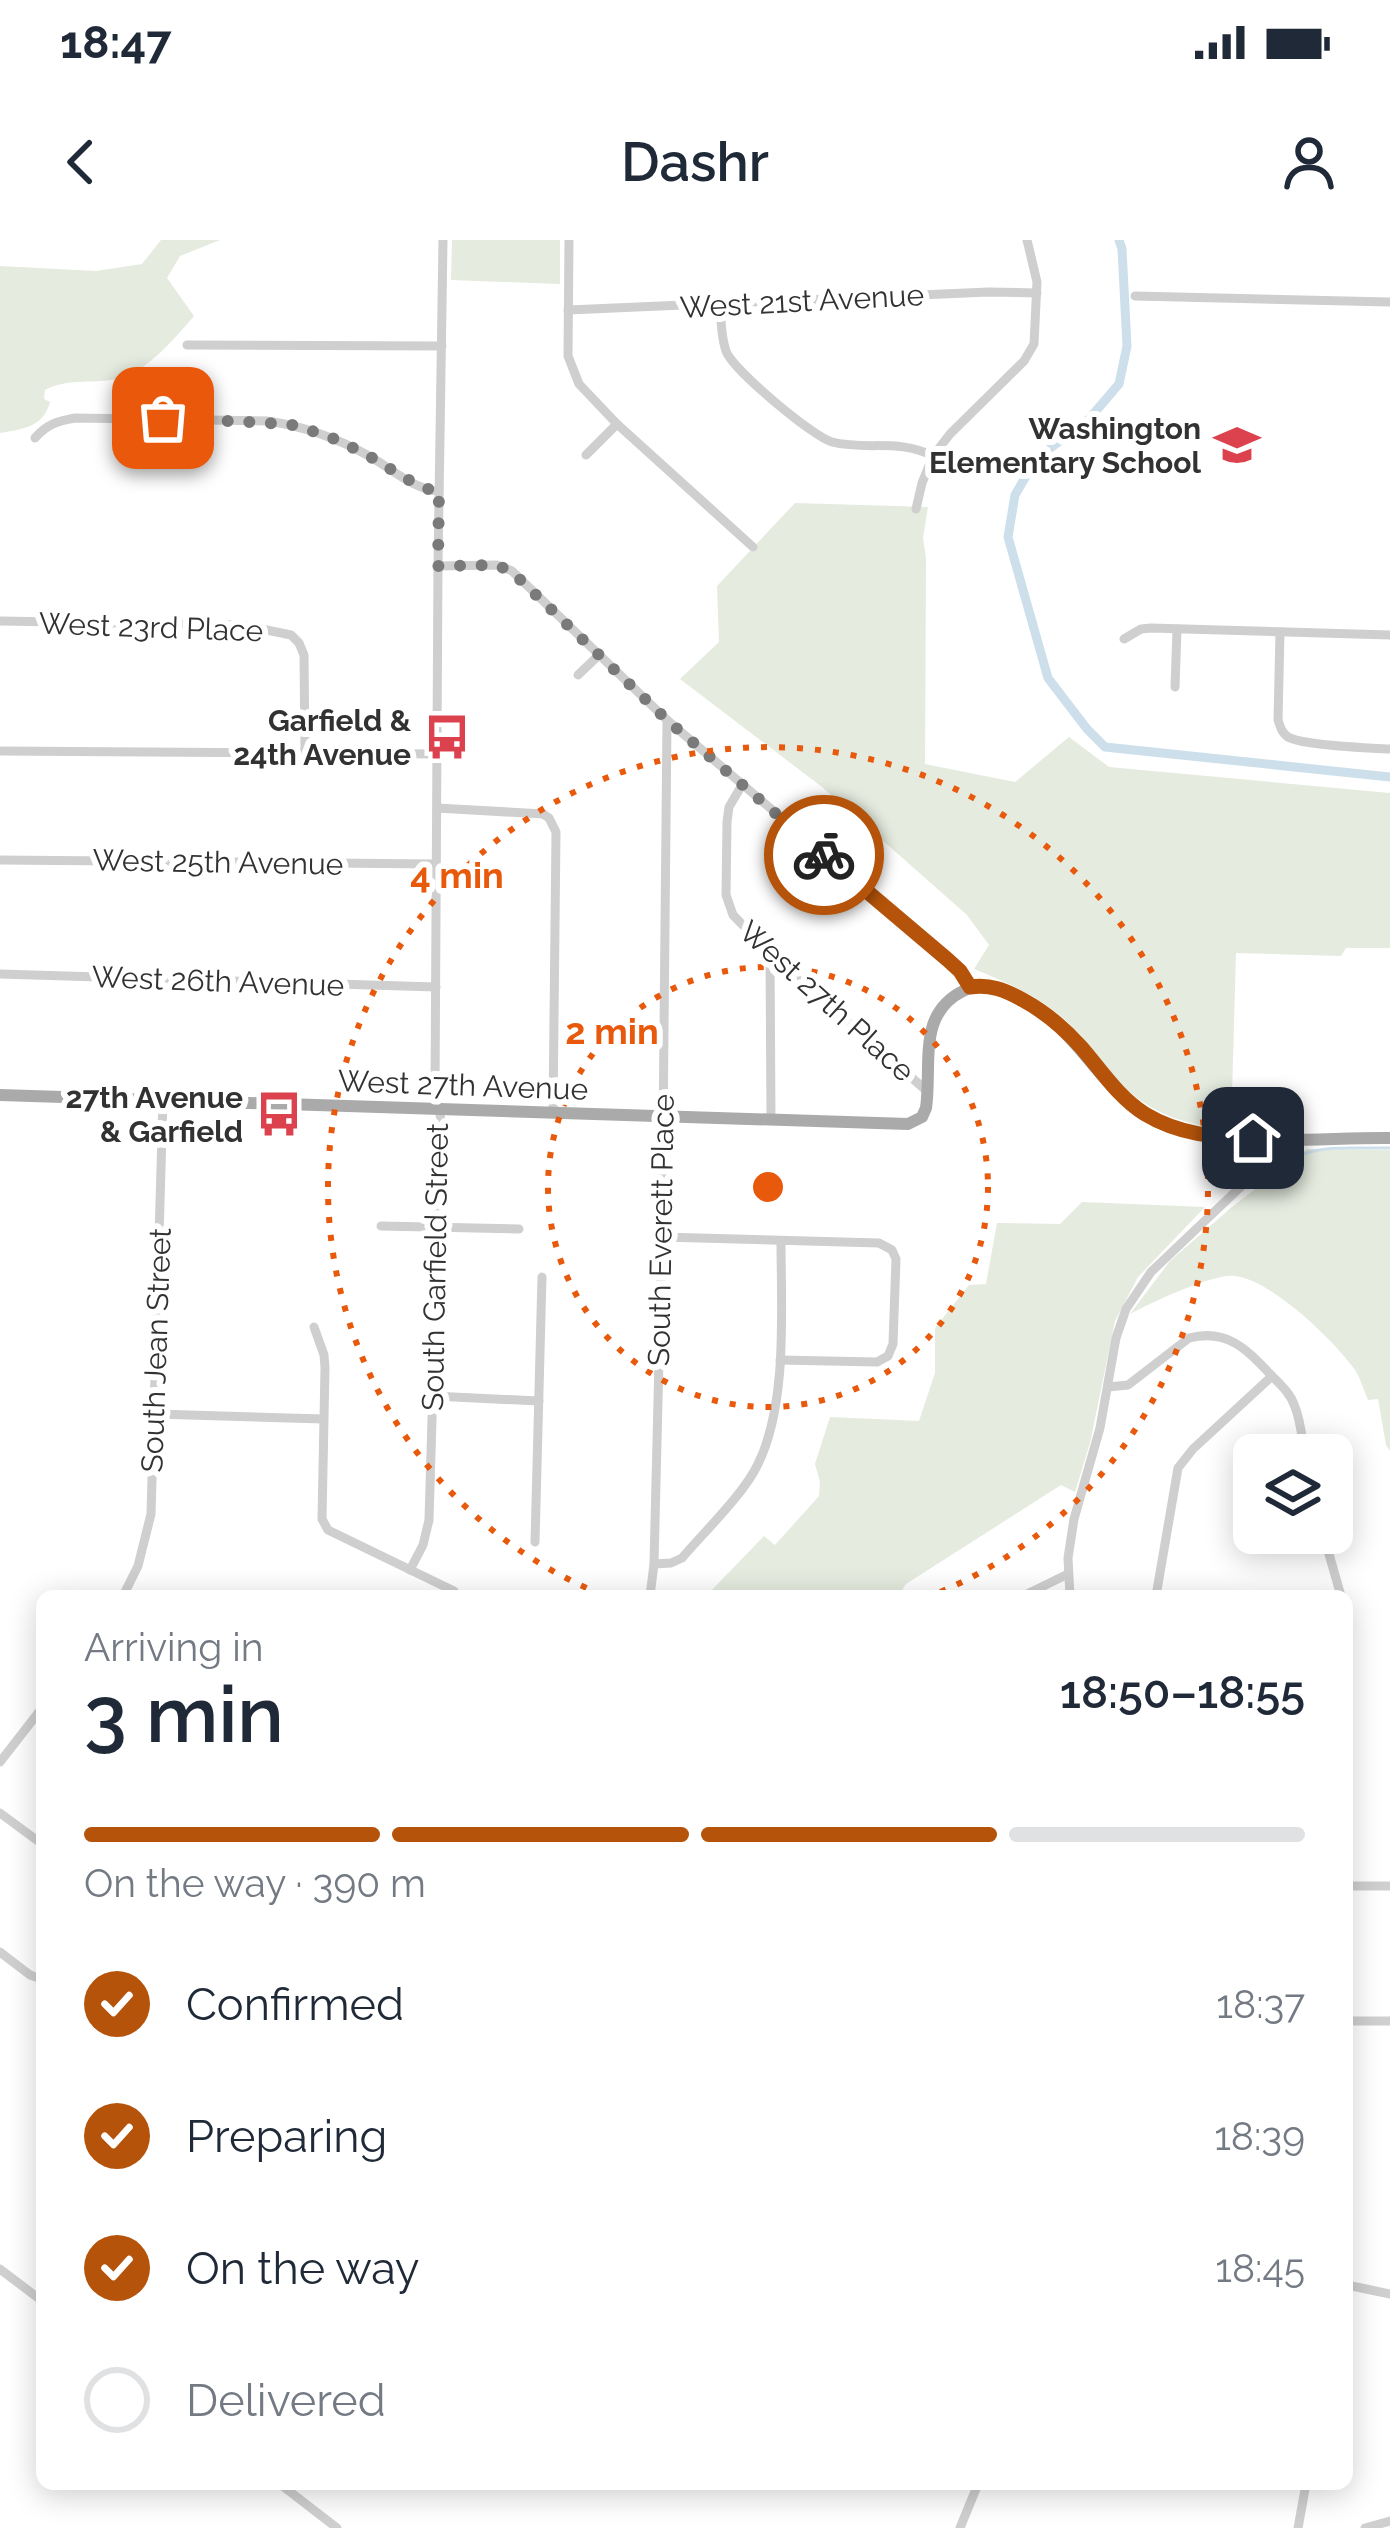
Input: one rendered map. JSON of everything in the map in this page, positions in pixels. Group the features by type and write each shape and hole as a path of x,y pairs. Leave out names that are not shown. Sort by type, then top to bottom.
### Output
{"main road":[{"path":"928,1092 934,1024 951,999 982,985 1044,1012 1118,1092 1157,1121 1212,1136 1390,1138"},
{"name":"West 27th Avenue","path":"0,1095 900,1124 922,1117 928,1092"}],"street":[{"name":"South Garfield Street","path":"410,1570 429,1520 439,1228 441,1119 435,1092 443,240"},
{"path":"568,240 568,356 585,393 753,547"},
{"path":"916,509 933,456 1030,353 1037,293 1027,240"},
{"name":"West 21st Avenue","path":"568,310 1037,293"},
{"path":"1135,296 1390,302"},
{"path":"720,305 723,340 731,362 814,434 836,444 906,445 933,456"},
{"path":"187,345 442,346"},
{"path":"35,438 56,421 75,418 289,424 328,436 422,488 439,491"},
{"path":"586,455 617,424"},
{"path":"438,566 497,565 512,572 667,720 948,960 970,987"},
{"name":"West 23rd Place","path":"0,621 242,626 291,635 304,655 305,753"},
{"path":"1175,687 1177,628"},
{"path":"1124,639 1141,629 1177,628 1390,635"},
{"path":"1280,632 1278,720 1283,733 1308,742 1390,749"},
{"path":"578,675 600,654"},
{"name":"South Everett Place","path":"651,1590 662,1238 667,720"},
{"path":"0,751 437,754"},
{"name":"West 27th Place","path":"742,785 729,807 727,822 730,907 770,953 928,1092"},
{"path":"437,808 543,814 556,832 553,1112"},
{"name":"West 25th Avenue","path":"0,860 436,864"},
{"path":"770,953 771,1120"},
{"name":"West 26th Avenue","path":"0,974 436,987"},
{"name":"South Jean Street","path":"126,1590 143,1550 151,1514 164,1100"},
{"path":"1069,1590 1074,1519 1100,1428 1120,1324 1133,1295 1178,1245 1292,1138"},
{"path":"381,1226 519,1229"},
{"path":"662,1238 879,1243 892,1250 896,1259 893,1344 888,1356 877,1362 780,1360"},
{"path":"654,1564 682,1558 758,1466 773,1413 780,1360 782,1241"},
{"path":"536,1542 542,1277"},
{"path":"314,1327 326,1368 324,1526 452,1590"},
{"path":"1108,1387 1128,1385 1177,1345 1200,1335 1222,1336 1243,1346 1293,1401 1300,1434"},
{"path":"1157,1590 1178,1468 1272,1376"},
{"path":"433,1396 539,1401"},
{"path":"155,1414 323,1419"},
{"path":"1329,1554 1339,1590"},
{"path":"1035,1590 1068,1574"},
{"path":"0,1762 36,1716"},
{"path":"0,1813 36,1840"},
{"path":"1353,1886 1390,1886"},
{"path":"0,1952 36,1977"},
{"path":"1353,2021 1390,2021"},
{"path":"0,2269 36,2296"},
{"path":"1353,2286 1390,2294"},
{"path":"288,2490 338,2528"},
{"path":"960,2528 976,2490"},
{"path":"1298,2528 1305,2490"},
{"path":"1365,2528 1390,2521"}],"shaded area":[{"path":"161,240 220,240 180,256 167,278 194,316 141,368 121,378 45,390 44,399 50,402 43,417 25,428 0,433 0,266 96,271 142,264"},
{"path":"452,240 560,240 560,284 451,280"},
{"path":"795,503 928,507 923,538 925,764 1015,782 1069,737 1109,767 1390,793 1390,948 1346,948 1341,956 1236,953 1231,1130 1185,1122 1144,1103 1054,1011 974,969 989,945 967,915 822,787 680,679 719,642 717,586"},
{"path":"1307,1149 1390,1150 1390,1451 1378,1399 1368,1400 1342,1354 1266,1288 1225,1276 1130,1314 1170,1261"},
{"path":"1082,1202 1205,1207 1138,1277 1115,1321 1075,1492 1061,1485 902,1590 712,1590 764,1536 775,1545 819,1496 815,1464 830,1417 919,1421 935,1373 935,1328 969,1285 986,1284 997,1223 1060,1224"}],"waterway":[{"path":"1119,240 1127,346 1119,384 1089,419 1036,459 1015,495 1008,537 1048,678 1105,747 1390,777"},
{"path":"1258,1181 1306,1153 1390,1148"}],"way so far":[{"path":"163,418 289,424 328,436 422,488 439,491 438,566 497,565 512,572 667,720 824,855"}],"place":[{"name":"Washington Elementary School","path":"1237,445"},
{"name":"Garfield & 24th Avenue","path":"447,737"},
{"name":"27th Avenue & Garfield","path":"279,1114"}],"route":[{"path":"824,855 948,960 970,987 1000,989 1044,1012 1143,1113 1190,1132 1253,1138"}]}
